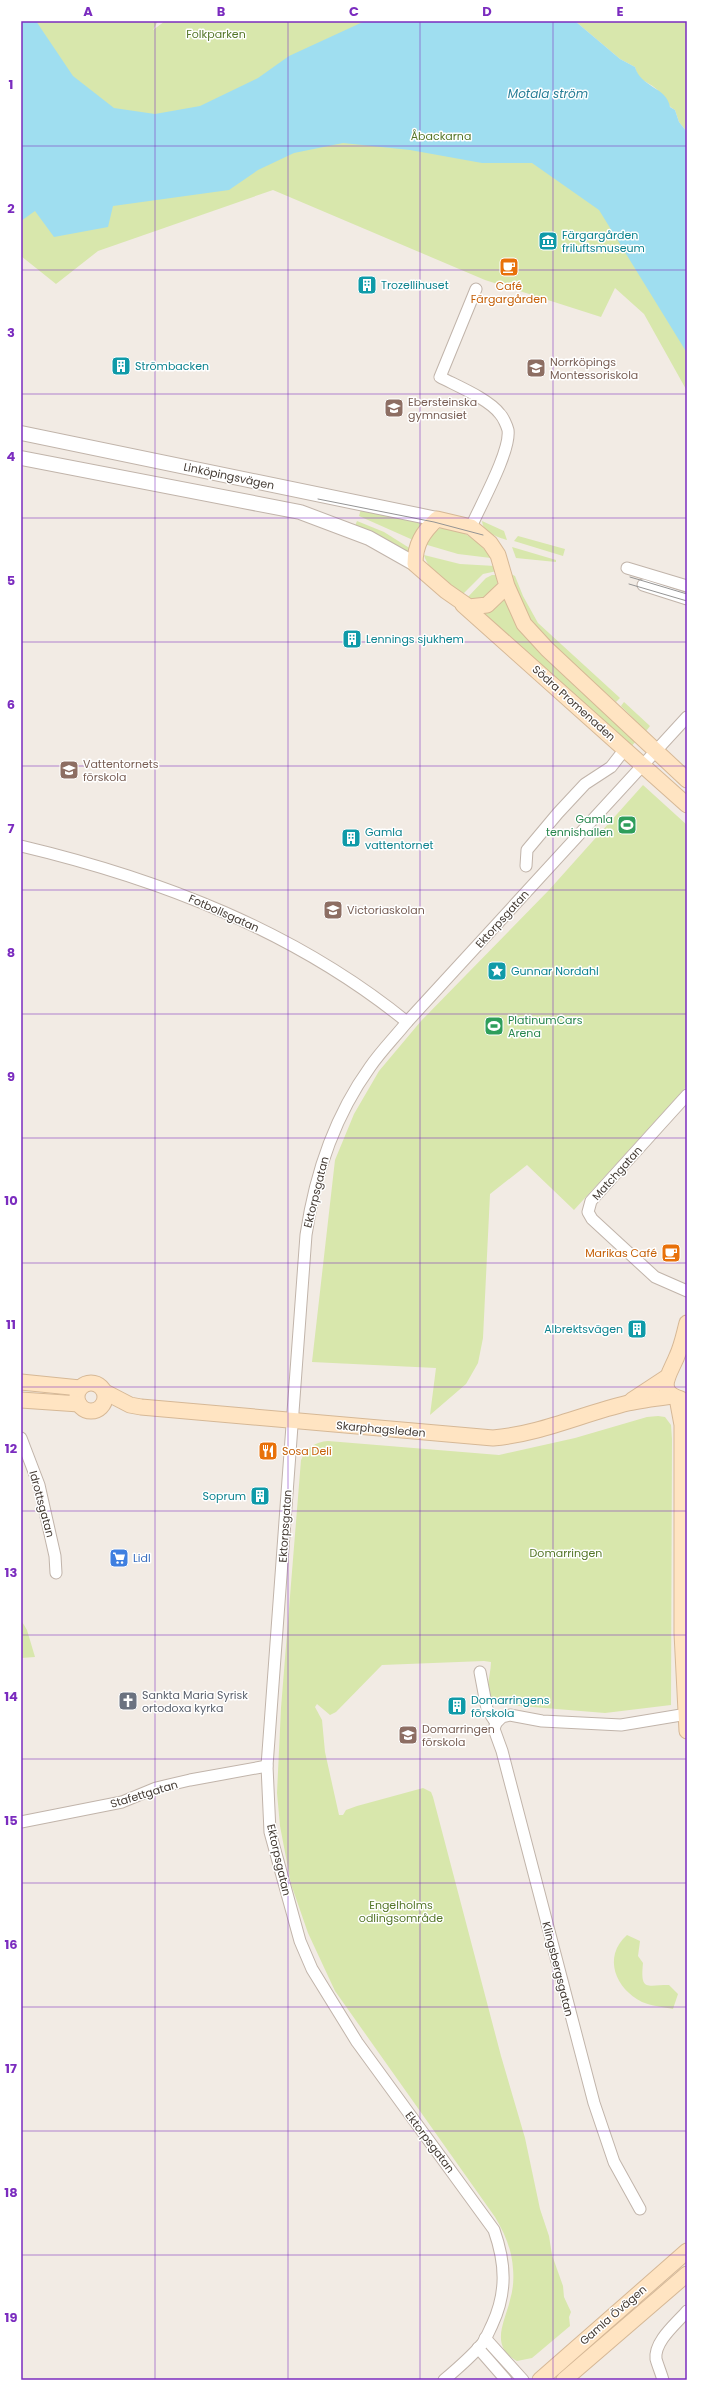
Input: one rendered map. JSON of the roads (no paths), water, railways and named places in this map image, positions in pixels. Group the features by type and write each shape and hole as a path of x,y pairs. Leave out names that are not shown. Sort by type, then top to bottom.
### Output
{"main road":[{"path":"437,519 471,527 490,543 498,555 507,586 487,605 474,608 460,602 415,564 420,540 427,528 437,519"},
{"name":"Södra Promenaden","path":"507,586 524,624 534,636 687,780"},
{"name":"Södra Promenaden","path":"460,602 643,764 687,805"},
{"path":"687,1323 681,1347 669,1373 666,1385 679,1398 682,1425 682,1633 687,1732"},
{"path":"669,1373 677,1366 687,1366"},
{"name":"Skarphagsleden","path":"628,1403 669,1373"},
{"path":"21,1382 80,1388 87,1384 93,1383 98,1385 105,1392 105,1399 102,1407 85,1411 79,1404 77,1396 80,1388"},
{"name":"Skarphagsleden","path":"105,1392 130,1405"},
{"name":"Skarphagsleden","path":"102,1407 130,1405 493,1438 515,1436 539,1431 628,1403 679,1398"},
{"path":"21,1400 79,1404"},
{"name":"Gamla Övägen","path":"540,2380 687,2251"},
{"name":"Gamla Övägen","path":"564,2380 687,2274"}],"street":[{"path":"471,527 506,448 508,430 500,414 490,404 440,377 476,289"},
{"name":"Linköpingsvägen","path":"21,433 437,519"},
{"name":"Linköpingsvägen","path":"21,458 300,512 368,538 415,564"},
{"path":"628,568 687,586"},
{"path":"643,585 687,599"},
{"name":"Ektorpsgatan","path":"444,2380 478,2348 485,2338 499,2310 504,2291 501,2250 494,2230 357,2042 312,1969 300,1941 270,1832 267,1766 306,1235 316,1181 331,1136 350,1099 370,1066 407,1022 503,920 687,717"},
{"path":"526,866 527,850 558,813 585,784 611,767 625,749"},
{"name":"Fotbollsgatan","path":"21,846 102,867 159,885 261,929 314,958 362,988 407,1022"},
{"name":"Matchgatan","path":"687,1095 591,1201 588,1212 655,1277 687,1291"},
{"name":"Idrottsgatan","path":"21,1438 39,1485 55,1556 56,1573"},
{"name":"Klingsbergsgatan","path":"480,1672 487,1709 496,1722 494,1729 502,1751 592,2096 614,2162 640,2209"},
{"path":"496,1722 502,1717 510,1715 542,1721 621,1725 686,1714"},
{"name":"Stafettgatan","path":"21,1822 122,1802 156,1788 190,1780 267,1766"},
{"path":"663,2380 656,2358 660,2342 687,2312"},
{"path":"485,2338 523,2380"},
{"path":"478,2348 506,2380"}],"water":[{"name":"Motala ström","path":"21,21 36,21 73,76 114,108 155,114 200,106 258,78 289,56 365,21 575,21 620,59 635,67 638,74 648,84 664,95 668,100 670,107 675,110 679,122 687,132 687,353 599,210 532,163 482,163 410,150 343,143 294,153 258,170 229,190 113,206 108,227 54,237 35,211 21,221"}],"tram line":[{"path":"318,499 434,522 483,535"},
{"path":"630,577 687,594"},
{"path":"629,584 687,601"}],"place":[{"name":"Färgargården friluftsmuseum","path":"548,241"},
{"name":"Café Färgargården","path":"509,267"},
{"name":"Trozellihuset","path":"367,285"},
{"name":"Strömbacken","path":"121,366"},
{"name":"Norrköpings Montessoriskola","path":"536,368"},
{"name":"Ebersteinska gymnasiet","path":"394,408"},
{"name":"Lennings sjukhem","path":"352,639"},
{"name":"Vattentornets förskola","path":"69,770"},
{"name":"Gamla tennishallen","path":"627,825"},
{"name":"Gamla vattentornet","path":"351,838"},
{"name":"Victoriaskolan","path":"333,910"},
{"name":"Gunnar Nordahl","path":"497,971"},
{"name":"PlatinumCars Arena","path":"494,1026"},
{"name":"Marikas Café","path":"671,1253"},
{"name":"Albrektsvägen","path":"637,1329"},
{"name":"Sosa Deli","path":"268,1451"},
{"name":"Soprum","path":"260,1496"},
{"name":"Lidl","path":"119,1558"},
{"name":"Sankta Maria Syrisk ortodoxa kyrka","path":"128,1701"},
{"name":"Domarringens förskola","path":"457,1706"},
{"name":"Domarringen förskola","path":"408,1735"}],"park label":[{"name":"Folkparken","path":"216,34"},
{"name":"Åbackarna","path":"441,136"},
{"name":"Domarringen","path":"566,1553"},
{"name":"Engelholms odlingsområde","path":"401,1911"}]}
